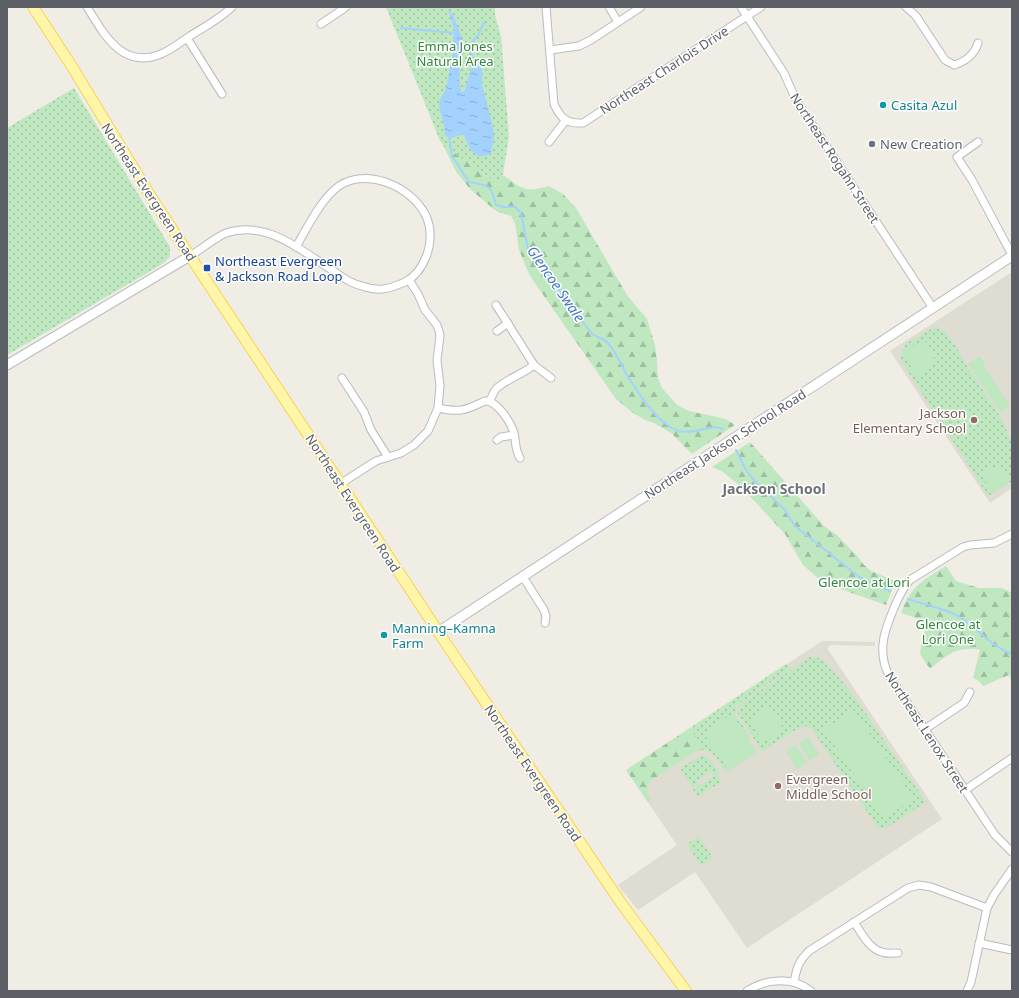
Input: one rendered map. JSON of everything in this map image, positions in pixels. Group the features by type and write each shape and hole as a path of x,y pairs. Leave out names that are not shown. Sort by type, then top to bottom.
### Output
{"main road":[{"name":"Northeast Evergreen Road","path":"34,8 190,256 438,632 621,903 686,991"}],"street":[{"path":"87,7 110,42 131,56 150,57 162,54 232,7"},
{"path":"321,24 346,7"},
{"path":"546,7 554,104 559,115 566,120 549,142"},
{"path":"609,7 618,22"},
{"path":"550,50 579,46 641,7"},
{"name":"Northeast Rogahn Street","path":"741,7 784,73 796,100 933,308"},
{"name":"Northeast Charlois Drive","path":"566,120 574,123 583,123 761,7"},
{"path":"906,7 916,16 948,63 954,65 962,62 974,53 978,43"},
{"path":"186,38 222,94"},
{"path":"978,142 956,157 972,180 1012,256"},
{"path":"7,365 225,234 242,230 259,230 275,235 346,280 359,286 374,290 391,288 409,280 418,272 429,250 430,233 427,217 417,202 393,185 377,179 362,178 348,182 335,189 324,202 296,247"},
{"name":"Northeast Jackson School Road","path":"438,632 1012,256"},
{"path":"340,484 376,461 409,449 428,431 438,408 440,386 437,360 440,336 439,331 437,325 425,310 418,294 409,280"},
{"path":"496,305 534,365 551,378"},
{"path":"497,331 508,323"},
{"path":"438,408 462,411 491,399 495,390 534,365"},
{"path":"342,378 364,412 371,430 388,457"},
{"path":"491,399 511,426 516,450 520,458"},
{"path":"497,440 501,437 514,435"},
{"name":"Northeast Lenox Street","path":"1012,534 994,543 966,546 953,552 910,580 904,587 897,600 884,638 883,658 885,668 925,730 995,835 1012,852"},
{"path":"523,577 544,610 546,616 545,623"},
{"path":"925,730 964,704 970,692"},
{"path":"965,790 1012,758"},
{"path":"967,991 971,982 987,908 1012,869"},
{"path":"794,982 797,966 809,951 905,889 919,885 931,887 987,908"},
{"path":"854,922 875,949 882,953 898,953"},
{"path":"979,943 1012,950"},
{"path":"747,991 763,984 777,981 794,982 812,991"}],"shaded area":[{"name":"Jackson Elementary School","path":"1012,272 1012,488 990,503 890,351"},
{"name":"Evergreen Middle School","path":"822,641 875,642 875,646 831,645 827,648 942,819 747,948 695,872 638,910 618,885 677,845 626,770"}],"green space":[{"name":"Emma Jones Natural Area","path":"386,7 495,7 495,15 501,36 509,137 501,186 445,147 440,141"},
{"path":"74,88 170,247 170,256 164,263 7,355 7,128"},
{"path":"443,145 501,186 503,175 515,184 524,188 534,189 549,186 563,194 576,208 627,295 647,319 655,345 658,378 662,388 677,405 689,411 726,419 735,425 692,454 671,433 633,413 616,399 530,276 519,250 515,223 511,216 496,211 470,189 456,171"},
{"path":"934,327 945,331 960,353 1005,424 1007,433 1012,442 1012,481 990,495 987,494 901,361 902,351 906,344"},
{"path":"924,339 934,356 934,361 930,369 919,378 904,357 906,351"},
{"path":"980,356 985,364 983,365 1010,406 1000,412 968,364"},
{"name":"Glencoe at Lori","path":"750,442 824,526 837,535 864,565 871,571 897,582 886,605 832,586 820,580 803,565 785,534 740,486 723,472 712,467"},
{"path":"993,467 1002,470 1011,480 995,491 991,490 980,473"},
{"name":"Glencoe at Lori One","path":"946,566 956,581 979,588 1002,588 1012,593 1012,682 1009,675 983,686 979,681 973,678 980,650 958,650 947,656 930,669 920,654 922,641 928,622 901,613 913,590 924,580"},
{"path":"810,657 820,658 837,675 858,702 926,802 888,827 881,829 878,828 812,729 806,726 798,728 762,751 738,714 737,711 739,705"},
{"path":"786,664 790,669 737,705 735,714 750,737 748,739 732,714 729,771 721,766 712,754 701,750 700,744 690,728"},
{"path":"764,708 776,712 782,725 782,730 768,740 761,739 751,723 756,713"},
{"path":"853,709 914,799 883,818 824,730"},
{"path":"732,714 757,752 729,771 703,733"},
{"path":"690,728 700,744 701,750 695,752 652,780 648,790 651,800 648,802 626,770"},
{"path":"808,737 819,754 810,761 798,743"},
{"path":"796,745 807,762 797,769 786,751"},
{"path":"702,755 710,759 719,772 714,775 711,771 696,781 698,785 693,788 681,770 684,766"},
{"path":"717,774 722,781 698,797 693,790"},
{"path":"699,836 713,858 701,866 687,844"}],"water":[{"path":"448,9 452,13 463,43 460,75 460,87 462,92 465,90 469,74 474,64 478,64 482,69 482,85 493,127 494,138 491,153 488,155 478,156 475,154 463,134 451,138 445,135 439,106 440,99 446,89 452,57 454,30"}],"waterway":[{"path":"474,68 470,64 473,50 472,42 479,34 484,22"},
{"path":"401,28 455,33"},
{"name":"Glencoe Swale","path":"449,137 452,156 469,182 488,187 491,190 496,205 515,207 521,213 528,249 592,334 605,340 611,346 634,386 657,416 670,427 678,431 692,432 717,427 723,429"},
{"name":"Glencoe Swale","path":"736,450 746,470 752,478 784,509 795,526 859,577 890,591"},
{"name":"Glencoe Swale","path":"908,599 939,608 956,615 997,646 1012,654"}],"place":[{"name":"Casita Azul","path":"883,105"},
{"name":"New Creation","path":"872,144"},
{"name":"Northeast Evergreen & Jackson Road Loop","path":"207,268"},
{"name":"Jackson Elementary School","path":"974,420"},
{"name":"Manning–Kamna Farm","path":"384,635"},
{"name":"Evergreen Middle School","path":"778,786"}],"district":[{"name":"Jackson School","path":"774,489"}]}
